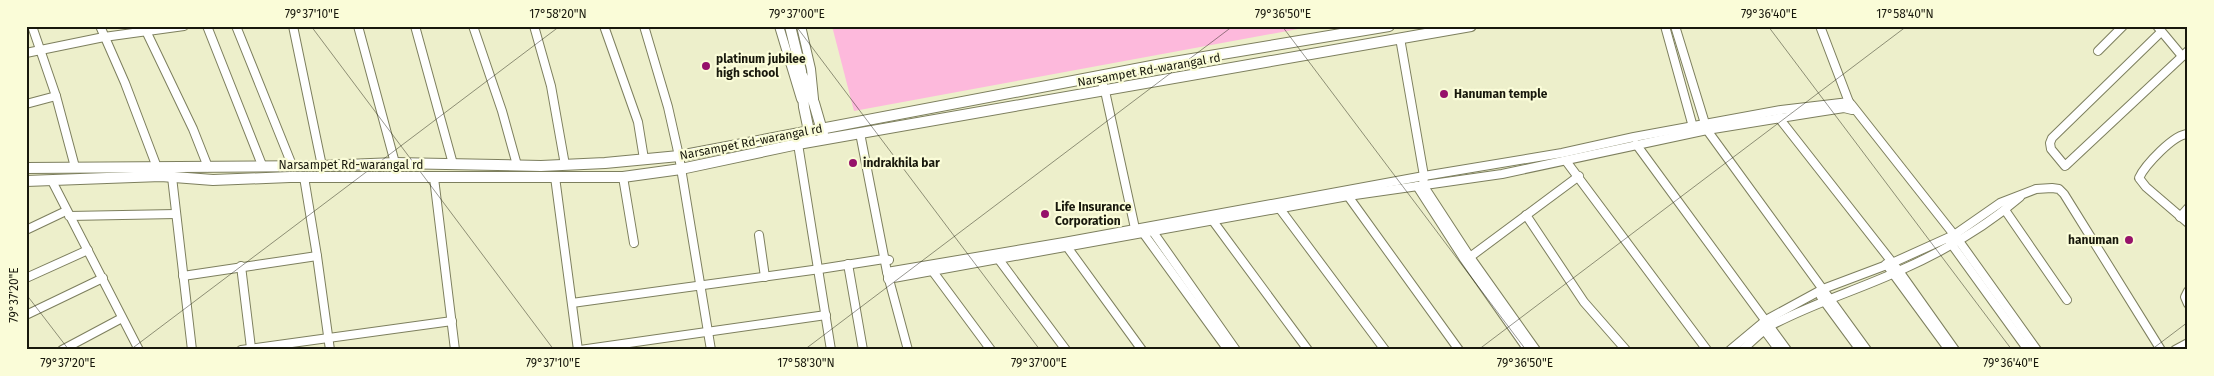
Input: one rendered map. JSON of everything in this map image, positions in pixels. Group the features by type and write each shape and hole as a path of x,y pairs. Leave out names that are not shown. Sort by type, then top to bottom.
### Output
{"main road":[{"path":"790,26 809,105 821,128 824,140"},
{"name":"Narsampet Rd-warangal rd","path":"26,181 52,181 208,167 262,165 322,166 394,162 565,165 680,156 1100,76 1388,26"},
{"name":"Narsampet Rd-warangal rd","path":"26,168 76,167 159,171 172,177 213,180 304,177 623,177 681,169 798,144 1471,26"},
{"path":"809,105 809,130 812,142"}],"street":[{"path":"32,26 56,96 76,167"},
{"path":"100,26 125,83 159,171"},
{"path":"26,53 104,37 147,33 184,26"},
{"path":"207,26 262,165"},
{"path":"236,26 292,165"},
{"path":"292,26 322,166"},
{"path":"358,26 394,162"},
{"path":"415,26 453,164"},
{"path":"473,26 502,111 517,164"},
{"path":"534,26 551,86 565,165"},
{"path":"604,26 638,122 644,159"},
{"path":"644,26 668,107 680,156 711,350"},
{"path":"779,26 793,77 809,105"},
{"path":"801,26 811,69 809,105"},
{"path":"1665,26 1693,127"},
{"path":"1675,26 1706,127 1820,291 1867,350"},
{"path":"1820,26 1847,105 2037,350"},
{"path":"2098,51 2123,26"},
{"path":"2159,29 2185,53 2065,166 2051,149 2050,143 2052,138 2159,29"},
{"path":"147,33 193,129 208,167"},
{"path":"1400,38 1424,176 1420,186"},
{"path":"1100,76 1143,230 1228,350"},
{"path":"26,104 56,96"},
{"path":"1143,230 1213,221 1348,196 1502,174 1566,161 1781,110 1847,105"},
{"path":"931,268 1000,260 1066,245 1424,176 1562,153 1693,127 1779,118 1847,105"},
{"path":"1779,118 1955,350"},
{"path":"862,134 886,259 908,350"},
{"path":"2188,134 2179,136 2144,168 2139,178 2146,188 2188,223"},
{"path":"798,144 832,350"},
{"path":"1636,144 1765,326 1779,350"},
{"path":"1566,161 1707,350"},
{"path":"1470,257 1579,176"},
{"path":"172,177 192,350"},
{"path":"304,177 330,350"},
{"path":"555,177 579,350 826,315"},
{"path":"623,177 634,243"},
{"path":"434,178 454,350"},
{"path":"52,181 139,350"},
{"path":"1420,186 1536,350"},
{"path":"1420,186 1464,259 1528,350"},
{"path":"1730,350 1820,291 1953,240 2000,203 2025,192 2052,188 2059,189 2064,194 2161,350"},
{"path":"1742,350 1765,326 1896,272 2005,210 2025,192"},
{"path":"1348,196 1459,350"},
{"path":"2180,217 2188,208"},
{"path":"1280,209 1385,350"},
{"path":"2005,210 2067,300"},
{"path":"26,230 67,213 176,214"},
{"path":"1526,215 1584,302 1626,350"},
{"path":"1213,221 1308,350"},
{"path":"1143,230 1236,350"},
{"path":"759,235 765,277"},
{"path":"1953,240 2028,350"},
{"path":"890,275 994,254 1066,245"},
{"path":"1066,245 1138,348"},
{"path":"26,278 88,250"},
{"path":"994,254 1066,350"},
{"path":"183,276 317,256"},
{"path":"572,303 886,259"},
{"path":"848,264 863,350"},
{"path":"241,266 251,348"},
{"path":"931,268 991,350"},
{"path":"1896,272 1949,350"},
{"path":"890,275 912,350"},
{"path":"26,315 102,278"},
{"path":"2188,291 2185,297 2188,304"},
{"path":"1827,299 1860,350"},
{"path":"62,350 122,318"},
{"path":"241,350 452,321"},
{"path":"1765,326 1787,350"},
{"path":"2175,350 2188,343"}],"shaded area":[{"path":"832,26 1314,26 854,111"}],"place":[{"name":"platinum jubilee high school","path":"706,66"},
{"name":"Hanuman temple","path":"1444,94"},
{"name":"indrakhila bar","path":"853,163"},
{"name":"Life Insurance Corporation","path":"1045,214"},
{"name":"hanuman","path":"2129,240"}]}
